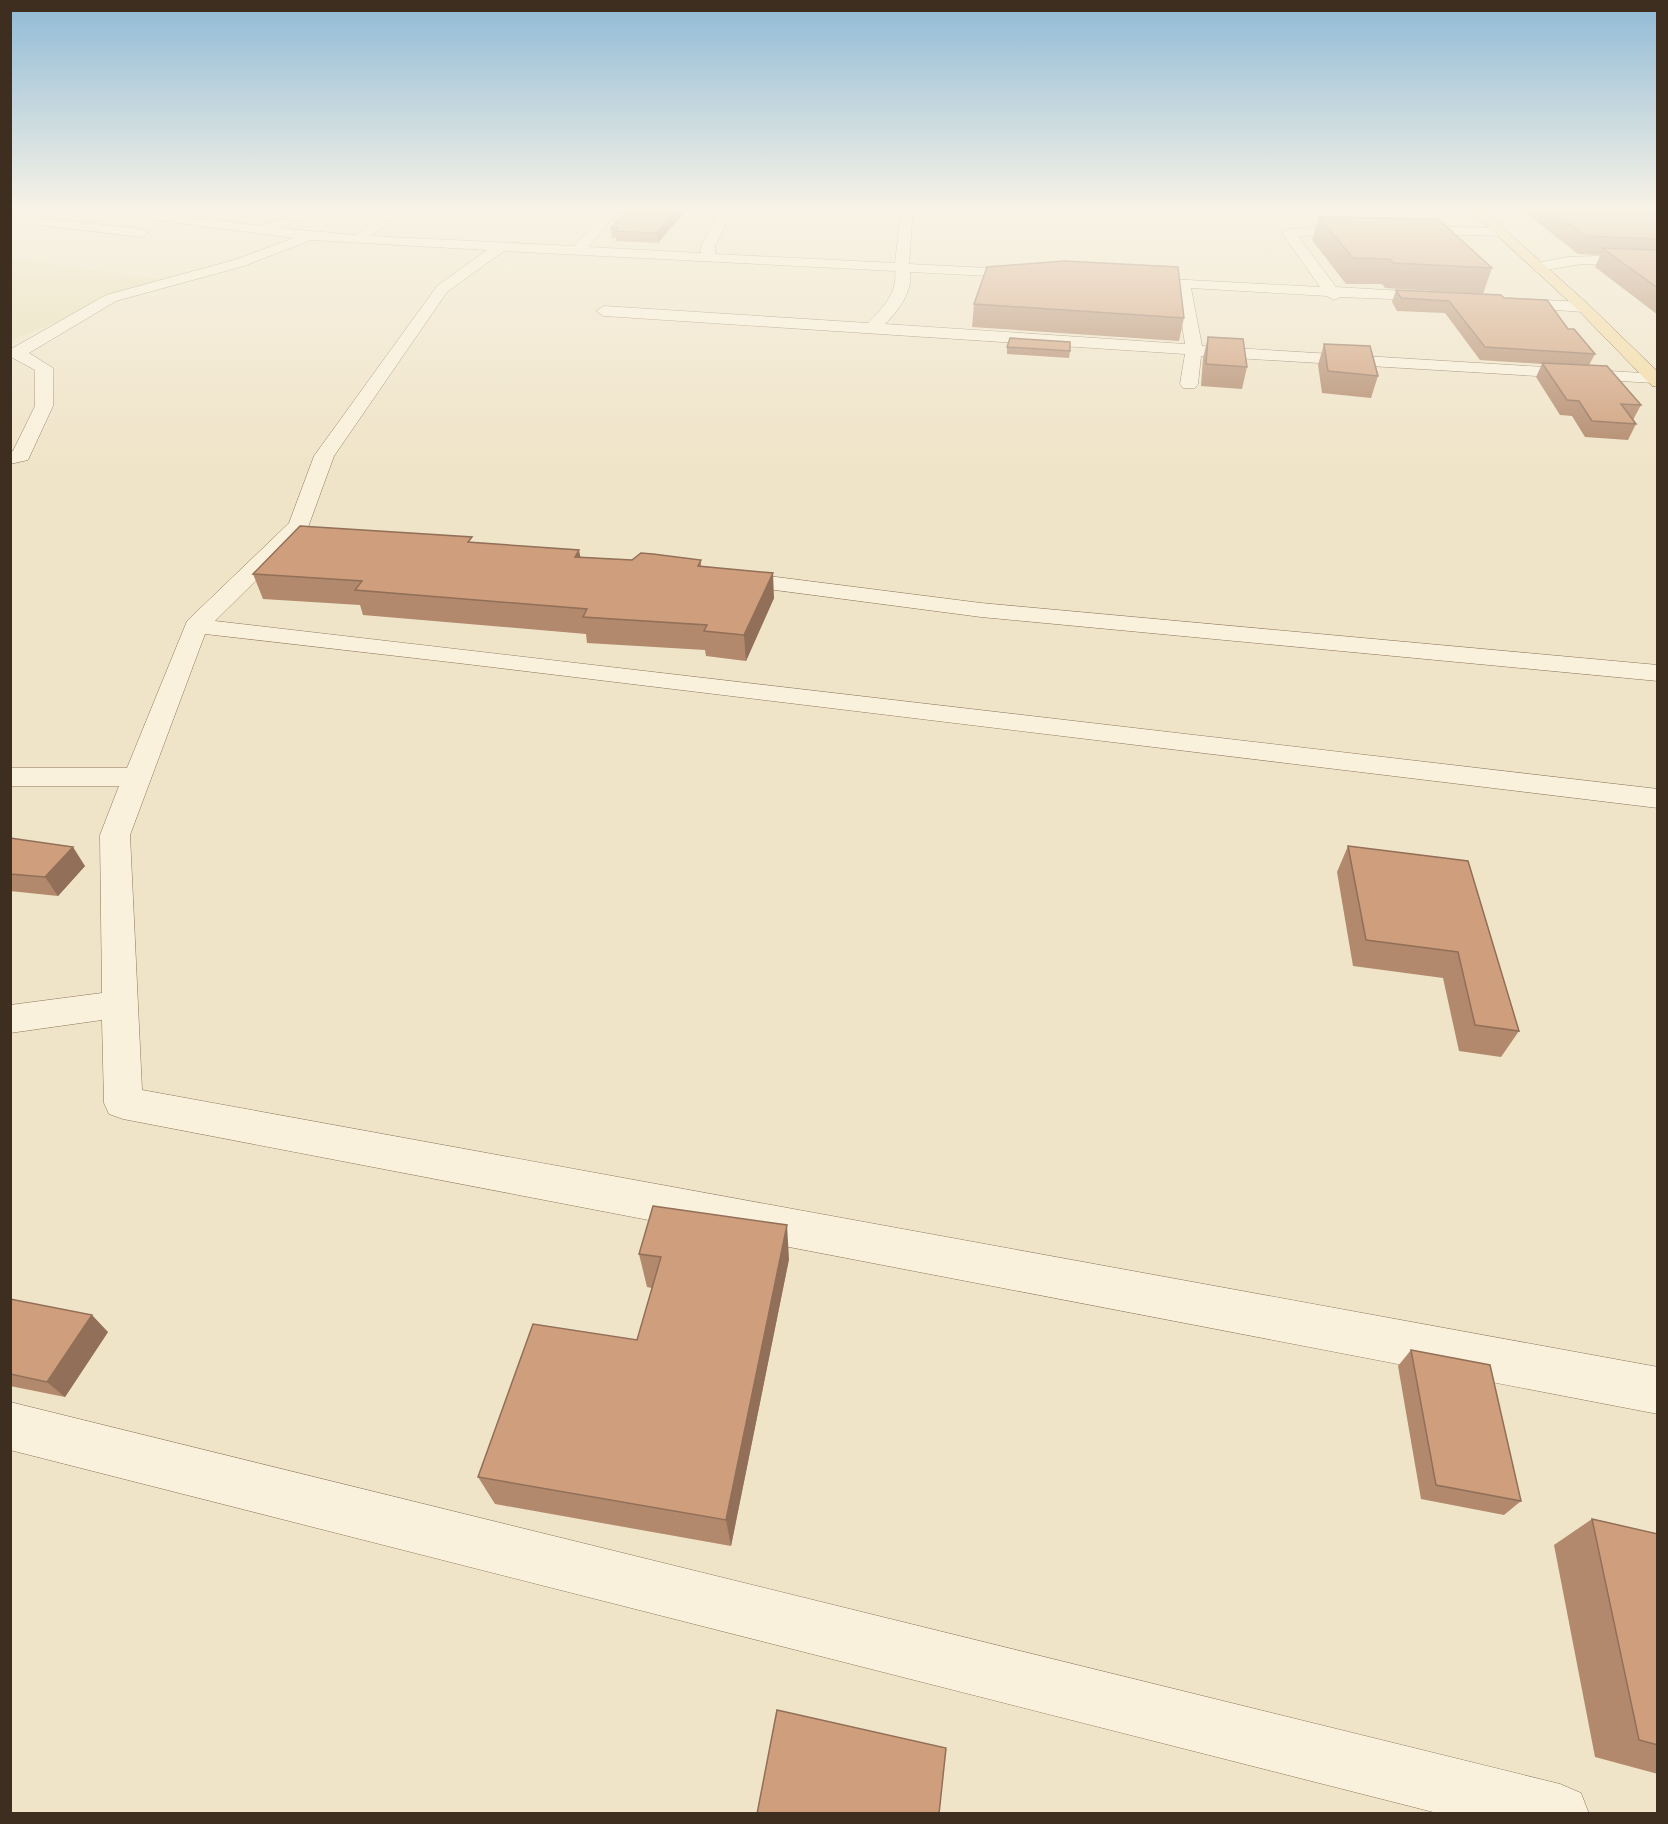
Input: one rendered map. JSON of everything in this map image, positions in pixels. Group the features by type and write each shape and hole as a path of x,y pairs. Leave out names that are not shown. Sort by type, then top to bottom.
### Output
{"main road":[{"path":"1570,295 1656,380"}],"street":[{"path":"10,458 21,456 44,406 44,368 17,353 111,298 122,295"},
{"path":"438,295 324,456 311,526 196,626 115,835 123,1103 1658,1391"},
{"path":"873,327 892,308 898,295"},
{"path":"1186,295 1194,349 1189,384"},
{"path":"1371,295 1457,300"},
{"path":"1492,302 1583,307"},
{"path":"604,311 1656,380"},
{"path":"710,576 981,610 1658,673"},
{"path":"196,626 458,655 1658,799"},
{"path":"10,777 138,777"},
{"path":"10,1019 120,1004"},
{"path":"10,1426 1560,1814"}],"shaded area":[{"path":"11,295 128,295 11,340"}],"building":[{"path":"977,295 1181,295 1184,318 974,304"},
{"path":"1399,295 1501,295 1504,298 1547,300 1568,329 1574,329 1595,354 1485,347 1449,301 1401,298"},
{"path":"1208,337 1243,339 1247,367 1206,364"},
{"path":"1010,338 1070,342 1070,351 1007,347"},
{"path":"1324,344 1370,346 1378,376 1328,371"},
{"path":"1542,363 1607,366 1641,405 1621,404 1636,424 1592,421 1579,401 1567,400"},
{"path":"300,526 472,537 468,542 579,550 575,557 632,560 641,553 653,554 701,560 698,566 773,573 744,635 704,631 707,625 583,617 587,609 355,590 362,581 253,574"},
{"path":"10,838 73,847 45,877 10,874"},
{"path":"1348,846 1468,861 1519,1031 1475,1025 1458,952 1366,940"},
{"path":"653,1206 787,1225 726,1520 478,1477 533,1324 637,1340 661,1257 639,1254"},
{"path":"10,1299 92,1315 47,1382 10,1374"},
{"path":"1411,1350 1490,1365 1521,1501 1436,1485"},
{"path":"1592,1519 1658,1534 1658,1745 1639,1740"},
{"path":"777,1710 946,1748 939,1814 757,1814"}]}
